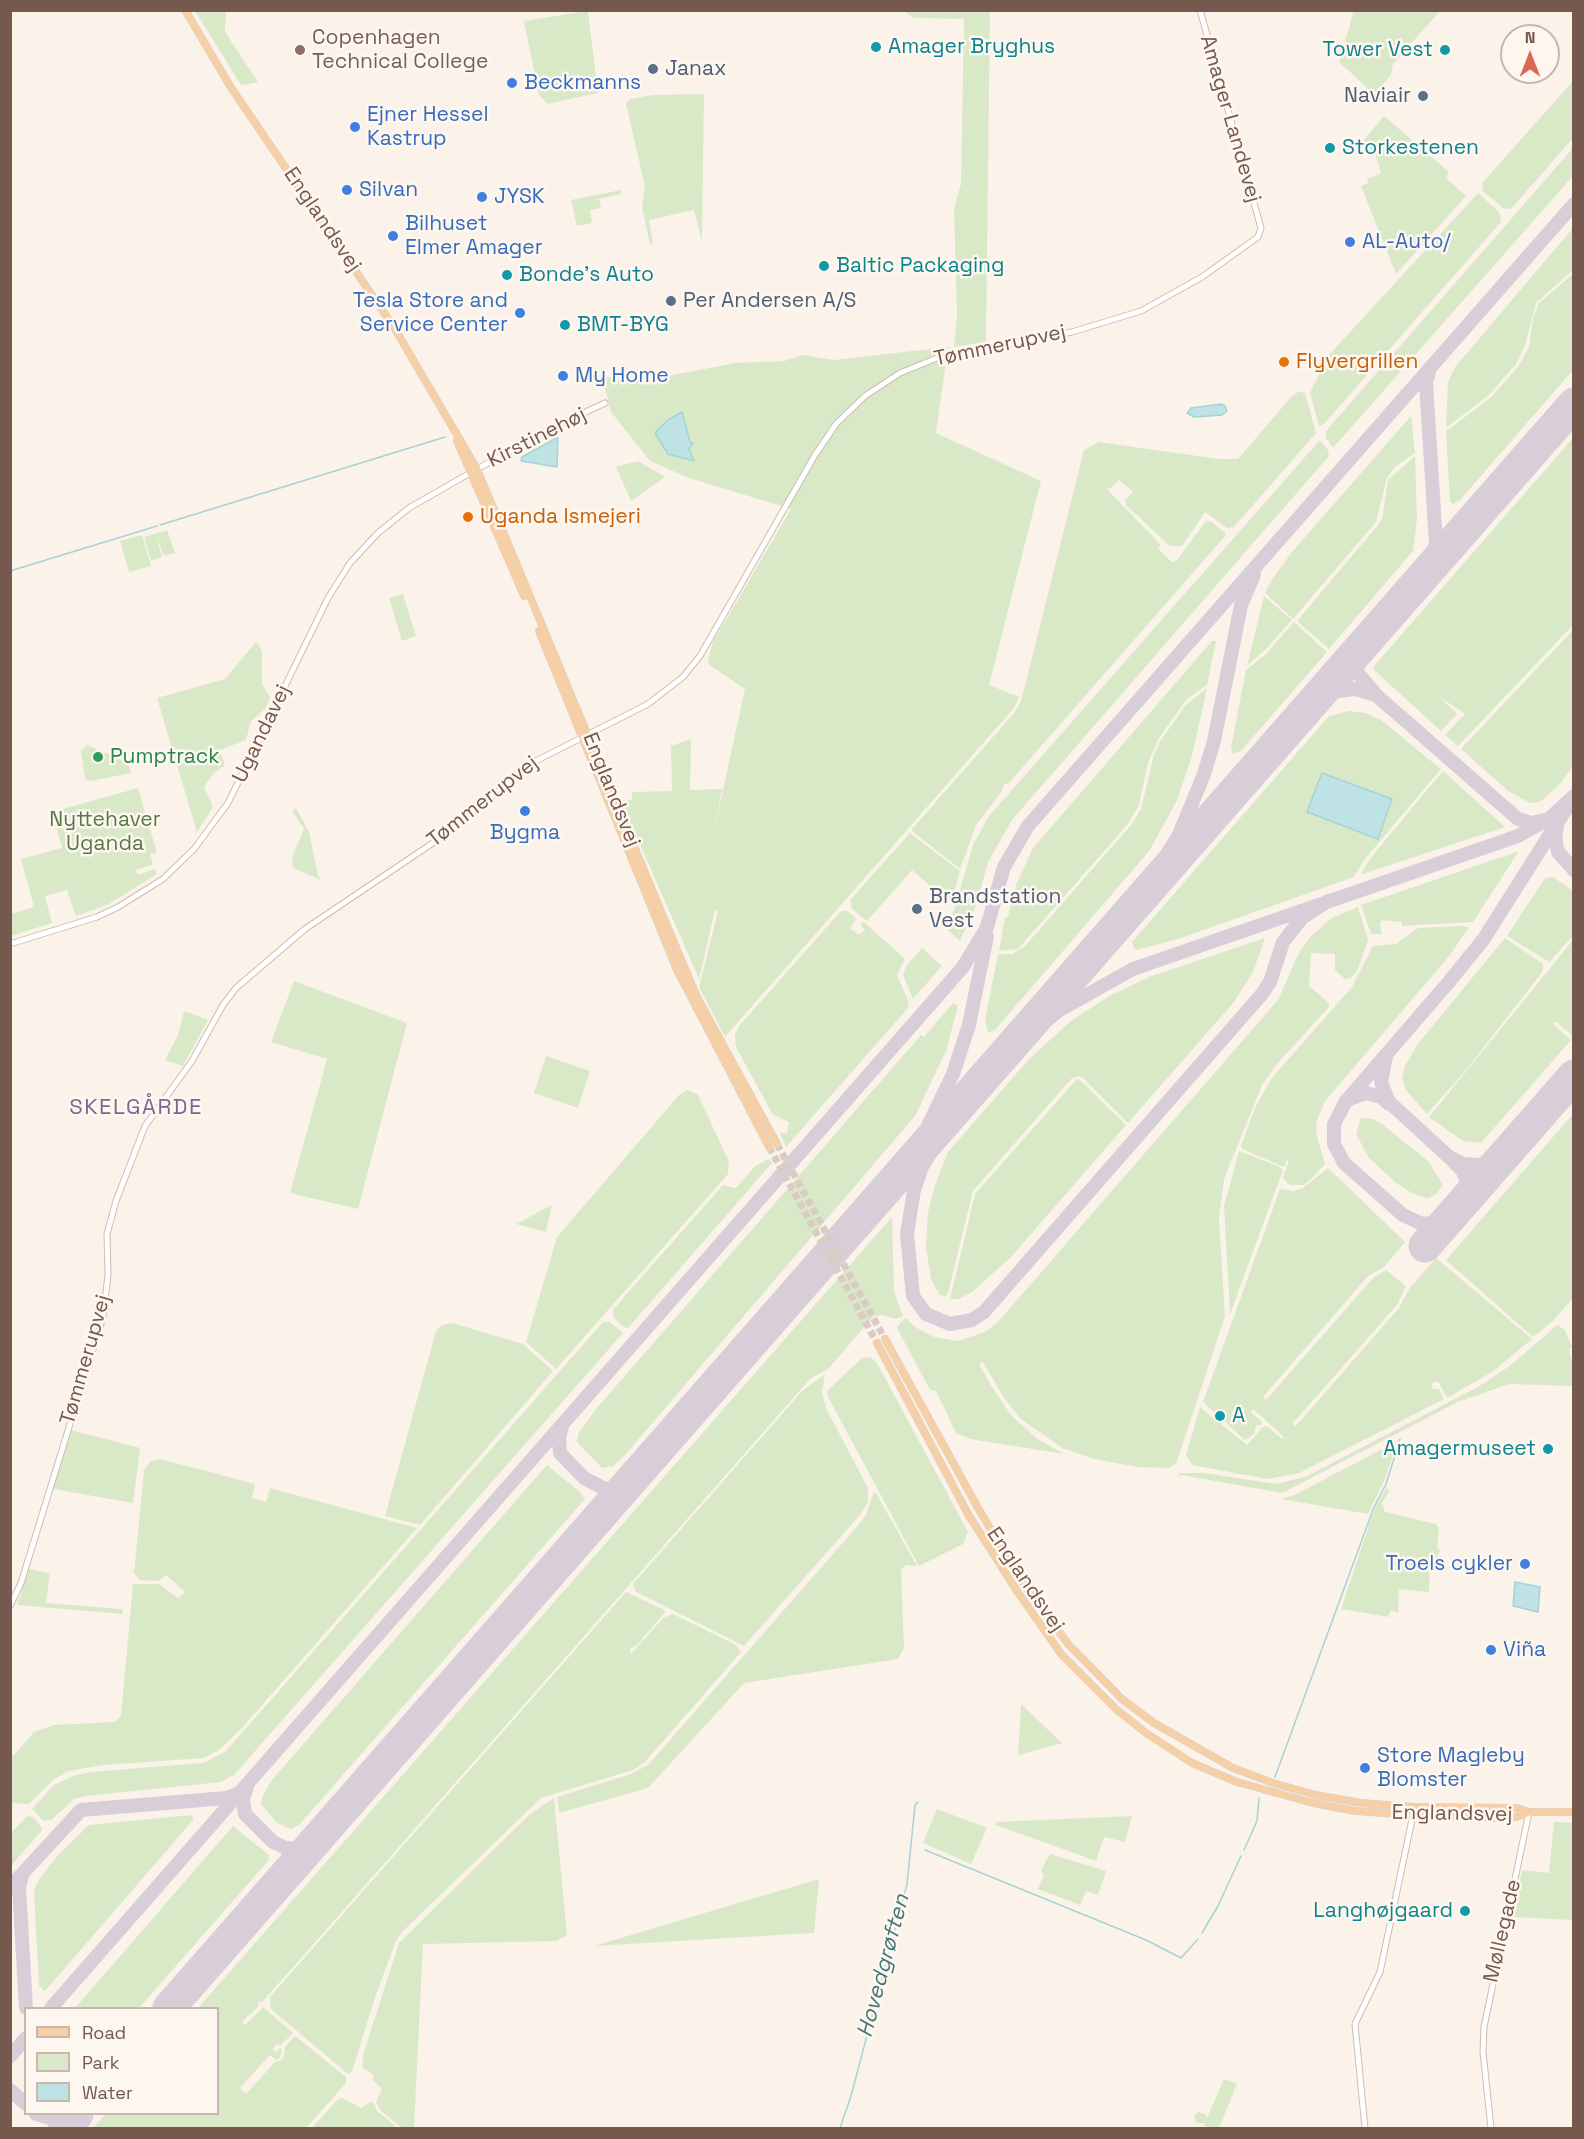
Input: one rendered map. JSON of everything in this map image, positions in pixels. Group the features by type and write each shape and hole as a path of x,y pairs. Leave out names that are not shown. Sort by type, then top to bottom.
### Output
{"main road":[{"name":"Englandsvej","path":"185,10 230,86 395,329 477,469 677,970 773,1145"},
{"name":"Englandsvej","path":"454,433 585,737"},
{"name":"Englandsvej","path":"881,1341 1024,1585 1069,1645 1122,1699 1154,1723 1233,1768 1273,1783 1316,1795 1361,1803 1415,1807 1517,1808 1529,1812 1516,1817 1498,1818 1413,1815 1355,1811 1313,1803 1237,1782 1192,1763 1146,1733 1116,1709 1057,1649 1017,1591 968,1514 881,1341"},
{"path":"1529,1812 1574,1812"}],"street":[{"name":"Amager Landevej","path":"1200,10 1261,228"},
{"name":"Tømmerupvej","path":"10,1606 21,1583 103,1317 108,1275 107,1234 116,1201 145,1126 192,1061 223,1005 251,975 324,915 461,824 526,766 648,704 683,676 700,656 815,455 836,424 866,396 900,373 937,358 1080,330 1141,311 1202,277 1258,237 1261,228"},
{"name":"Kirstinehøj","path":"470,473 558,425 605,403"},
{"name":"Ugandavej","path":"10,944 97,917 118,908 151,888 180,864 206,836 228,803 328,598 350,563 392,520 470,473"},
{"name":"Møllegade","path":"1491,2128 1483,2052 1492,1979 1529,1812"},
{"path":"1365,2128 1355,2024 1380,1972 1413,1815"}],"green space":[{"path":"1354,10 1440,10 1393,64 1391,75 1374,94 1339,62"},
{"path":"195,11 226,11 225,32 258,82 241,85"},
{"path":"588,11 598,93 547,104 539,95 524,21"},
{"path":"904,11 990,11 986,342 954,347 957,314 954,209 961,184 964,19 914,18"},
{"path":"1573,81 1573,138 1511,209 1503,208 1482,190 1483,182"},
{"path":"704,94 702,241 694,210 649,220 653,243 650,244 642,207 645,186 626,104 630,99 653,95"},
{"path":"1384,116 1449,172 1446,178 1466,196 1396,274 1361,186 1368,183 1367,179 1381,173 1376,157 1363,141"},
{"path":"1573,148 1573,176 1333,448 1326,438 1326,431"},
{"path":"621,190 621,194 599,199 601,208 590,210 592,223 577,226 571,200"},
{"path":"1478,193 1499,212 1501,222 1323,425 1319,426 1310,393 1328,356"},
{"path":"1573,228 1573,270 1536,303 1525,345 1516,364 1489,395 1446,428 1448,382 1455,367"},
{"path":"1573,274 1573,370 1460,500 1453,504 1450,501 1446,431 1490,398 1518,367 1529,347 1533,317 1539,303"},
{"path":"948,347 936,433 1041,481 989,685 1019,697 1014,708 725,1037 699,987 718,911 715,910 699,979 621,801 632,800 632,792 672,791 671,746 691,739 690,790 722,789 714,831 745,689 708,664 708,660 713,642 791,509 689,478 650,461 611,412 602,375 632,383 735,363 784,361 803,355 834,360"},
{"path":"1300,391 1305,393 1316,433 1234,527 1227,528 1205,512 1182,546 1170,546 1126,505 1125,500 1133,492 1119,480 1110,489 1106,488 1161,545 1158,549 1172,562 1177,560 1206,521 1212,522 1225,533 1225,536 1008,784 1004,784 1002,791 976,825 960,869 911,830 1015,712 1021,701 1084,450 1099,442 1219,459 1238,459 1292,396"},
{"path":"1411,416 1415,453 1396,466 1387,478 1376,522 1293,619 1265,593 1271,581 1292,552"},
{"path":"1573,438 1573,625 1458,746 1445,735 1465,714 1440,697 1457,714 1441,731 1374,670 1374,666"},
{"path":"1320,440 1328,450 1329,456 1012,820 988,862 976,906 960,941 942,925 954,911 973,845 989,816"},
{"path":"1415,456 1417,519 1413,551 1329,649 1297,621 1378,525 1382,519 1388,480"},
{"path":"638,461 665,477 631,501 616,467"},
{"path":"167,530 175,553 164,556 156,536 162,557 151,561 144,537"},
{"path":"142,535 151,566 129,572 120,541"},
{"path":"403,594 416,636 402,641 389,598"},
{"path":"1264,596 1292,620 1247,666"},
{"path":"1294,622 1327,652 1241,751 1233,754 1231,747 1246,670 1266,654"},
{"path":"1573,630 1573,766 1561,783 1540,802 1530,803 1508,791 1461,749"},
{"path":"1212,641 1216,641 1207,685 1187,699 1159,738 1148,763 1139,805 1128,824 1018,949 999,951 1005,917 1008,917 1016,885 1033,848"},
{"path":"256,642 262,651 262,684 270,698 265,709 251,721 246,740 220,752 225,765 214,773 204,787 213,807 197,832 157,698 225,679"},
{"path":"1207,688 1192,756 1177,800 1150,850 995,1030 988,1033 985,1020 998,954 1012,954 1025,946 1131,825 1141,809 1159,743 1185,706"},
{"path":"1349,711 1366,713 1381,720 1441,769 1365,859 1354,877 1178,939 1137,950 1134,948 1132,942 1329,716"},
{"name":"Pumptrack","path":"87,745 128,763 131,773 90,781 85,779 81,751"},
{"path":"1443,771 1505,827 1360,875 1372,856"},
{"name":"Nyttehaver Uganda","path":"138,788 157,853 150,854 153,864 136,870 138,875 155,869 157,874 109,904 76,916 67,890 45,896 52,923 11,936 11,914 34,907 21,859 62,848 52,812"},
{"path":"296,808 309,832 318,876 321,880 293,868 292,857 304,829 292,811"},
{"path":"910,833 960,871 952,900 949,902 912,870 867,921 852,909 850,900"},
{"path":"1519,851 1473,922 1402,926 1402,922 1382,920 1380,924 1382,934 1371,934 1361,905"},
{"path":"1553,877 1573,891 1573,936 1549,962 1507,936 1545,878"},
{"path":"1358,907 1368,940 1358,969 1351,978 1345,979 1335,970 1335,954 1311,953 1309,986 1329,1003 1329,1007 1276,1065 1262,1085 1224,1179 1219,1218 1225,1316 1176,1464 1169,1468 1138,1467 1094,1459 1062,1448 1021,1419 1004,1398 983,1362 979,1364 1011,1415 1036,1438 1064,1454 970,1439 956,1433 936,1391 930,1390 897,1328 900,1323 906,1318 915,1327 934,1337 958,1341 985,1332 997,1323 1278,1000 1298,955 1309,938 1330,919"},
{"path":"841,911 847,911 854,916 856,919 850,928 859,935 865,930 860,924 864,922 905,959 897,975 909,1003 907,1009 786,1147 780,1133 787,1133 789,1122 773,1115 736,1047 735,1034 739,1026"},
{"path":"1469,927 1450,955 1325,1101 1317,1120 1316,1133 1325,1164 1311,1179 1304,1185 1290,1185 1283,1178 1289,1161 1287,1160 1284,1167 1242,1149 1241,1146 1255,1108 1271,1079 1352,987 1373,946 1396,944 1418,928"},
{"path":"1265,938 1253,972 1234,1002 1128,1123 1084,1079 1078,1076 1071,1079 973,1191 948,1293 945,1297 939,1294 931,1279 926,1248 928,1212 935,1185 948,1152 1030,1058 1071,1021 1111,995 1152,976"},
{"path":"1505,938 1543,964 1543,971 1467,1069 1427,1114 1406,1090 1402,1078 1405,1066 1417,1045"},
{"path":"1573,940 1573,1036 1555,1021 1553,1024 1571,1040 1481,1143 1463,1141 1429,1117"},
{"path":"922,948 942,966 913,999 903,975 907,965"},
{"path":"294,981 407,1023 358,1209 290,1193 327,1059 271,1042"},
{"path":"953,1003 958,1006 946,1051 915,1116 625,1455 613,1466 602,1468 577,1442 579,1432 597,1408 921,1035 924,1037"},
{"path":"184,1011 208,1020 183,1066 165,1060 178,1035"},
{"path":"546,1056 590,1071 578,1108 534,1093"},
{"path":"1077,1079 1126,1125 1011,1257 972,1292 959,1299 950,1299 975,1194"},
{"path":"687,1090 698,1095 729,1162 728,1174 556,1369 526,1342 557,1237 679,1095"},
{"path":"1573,1114 1573,1298 1552,1322 1533,1337 1446,1260"},
{"path":"1361,1118 1373,1119 1383,1125 1428,1161 1443,1185 1435,1195 1427,1198 1412,1193 1396,1183 1369,1158 1356,1134"},
{"path":"1239,1151 1283,1170 1230,1314 1224,1206"},
{"path":"769,1159 772,1163 628,1328 614,1318 613,1310 723,1185 736,1188 755,1166"},
{"path":"1328,1168 1405,1242 1384,1267 1368,1276 1263,1397 1266,1400 1374,1277 1386,1270 1406,1286 1397,1305 1293,1423 1295,1427 1399,1308 1409,1289 1436,1258 1532,1339 1492,1372 1447,1398 1438,1381 1431,1384 1433,1389 1439,1389 1444,1399 1299,1473 1267,1479 1192,1465 1186,1455 1200,1407 1247,1445 1263,1427 1267,1426 1282,1439 1284,1437 1253,1409 1251,1412 1262,1422 1262,1425 1256,1425 1254,1434 1245,1440 1203,1402 1280,1189 1293,1191 1303,1188"},
{"path":"552,1205 546,1232 516,1224"},
{"path":"892,1217 894,1291 903,1316 895,1319 883,1315 874,1316 828,1369 811,1378 296,1964 262,2002 258,2001 259,2006 242,2022 245,2025 263,2007 293,2033 280,2046 277,2044 273,2049 276,2052 280,2048 282,2050 280,2058 276,2060 270,2055 240,2088 246,2094 275,2062 283,2059 285,2047 295,2036 346,2077 346,2083 306,2128 93,2128 105,2115 219,2115 219,2007 199,2007"},
{"path":"603,1322 610,1322 623,1333 234,1775 221,1782 85,1796 74,1799 51,1820 44,1821 32,1809 54,1785 73,1776 90,1772 204,1763 226,1751"},
{"path":"452,1323 523,1344 553,1371 420,1525 385,1516 436,1331 442,1325"},
{"path":"1557,1325 1565,1330 1572,1347 1569,1349 1573,1368 1573,1386 1509,1384 1458,1402 1282,1493 1181,1475 1178,1478 1179,1473 1204,1473 1276,1484 1305,1477 1478,1387 1511,1365"},
{"path":"870,1357 877,1363 968,1532 963,1544 919,1566 828,1397 827,1391 862,1358"},
{"path":"825,1374 822,1393 826,1408 868,1488 868,1502 860,1515 744,1646 636,1592 633,1584 803,1390"},
{"path":"71,1430 140,1448 133,1503 53,1489"},
{"path":"1398,1441 1384,1481 1368,1514 1281,1499 1294,1495"},
{"path":"160,1459 255,1484 252,1498 266,1502 270,1488 417,1528 242,1728 219,1750 204,1758 104,1765 68,1771 53,1780 29,1804 11,1803 11,1758 34,1732 54,1725 114,1722 121,1716 133,1584 159,1584 178,1598 185,1592 166,1575 159,1581 140,1580 134,1573 144,1470 151,1461"},
{"path":"547,1465 580,1492 585,1499 299,1825 291,1829 277,1823 261,1804 262,1797 271,1781"},
{"path":"1387,1487 1389,1491 1382,1503 1385,1512 1436,1524 1439,1528 1437,1548 1440,1550 1436,1561 1430,1563 1429,1592 1399,1589 1398,1613 1391,1610 1388,1617 1341,1609 1375,1507"},
{"path":"876,1493 917,1566 906,1565 901,1570 904,1648 898,1659 744,1683 648,1788 559,1813 557,1797 631,1774 648,1765 854,1530 866,1515 873,1494"},
{"path":"29,1569 50,1573 46,1603 122,1609 123,1614 17,1605"},
{"path":"626,1592 666,1611 637,1645 630,1649 631,1654 663,1618 673,1614 736,1645 741,1652 645,1762 633,1770 541,1798 402,1932 396,1941 375,1997 352,2072 348,2074 271,2009 270,1997"},
{"path":"1021,1704 1062,1743 1018,1755"},
{"path":"554,1798 567,1935 556,1941 423,1944 414,2128 402,2128 381,2111 376,2102 382,2089 372,2079 374,2076 362,2067 364,2052 399,1943 529,1815"},
{"path":"937,1809 987,1828 971,1864 923,1843"},
{"path":"191,1815 194,1819 45,1991 39,1986 34,1892 37,1883 56,1857 89,1825"},
{"path":"27,1816 33,1817 43,1829 11,1866 11,1833"},
{"path":"1132,1816 1125,1842 1104,1837 1096,1861 996,1825 996,1822"},
{"path":"1554,1822 1573,1823 1573,1920 1513,1917 1522,1870 1549,1873"},
{"path":"233,1826 269,1855 269,1860 140,2007 76,2007"},
{"path":"1050,1854 1106,1871 1098,1895 1086,1891 1080,1905 1038,1889 1044,1875 1041,1870"},
{"path":"819,1879 814,1933 594,1946"},
{"path":"1224,2079 1237,2084 1219,2128 1204,2126 1205,2123 1196,2123 1194,2116 1198,2112 1205,2114 1207,2118"},
{"path":"343,2098 361,2108 372,2101 378,2112 398,2128 312,2128 338,2099"}],"water":[{"path":"1221,404 1227,411 1222,415 1194,417 1187,413 1191,408"},
{"path":"682,412 690,442 693,443 689,449 694,461 668,454 655,433 668,420"},
{"path":"558,437 557,467 521,461 522,457"},
{"path":"1322,773 1392,799 1378,839 1307,812"},
{"path":"1515,1582 1540,1587 1538,1612 1513,1606"}],"waterway":[{"path":"160,525 445,437"},
{"path":"10,571 157,526"},
{"path":"1275,1777 1374,1507 1386,1484 1400,1439"},
{"path":"1244,1850 1257,1821 1259,1798"},
{"name":"Hovedgrøften","path":"840,2128 851,2096 907,1884 915,1805 918,1802"},
{"path":"925,1850 1146,1940 1181,1958 1198,1939"},
{"path":"1202,1933 1218,1906 1241,1856"}],"taxiway":[{"path":"52,2007 963,967 987,927 1004,867 1028,826 1574,204"},
{"path":"1428,570 1436,544 1426,382 1430,369"},
{"path":"1133,907 1179,835 1204,774 1214,741 1241,605 1254,575"},
{"path":"1357,651 1355,670 1374,692"},
{"path":"1311,705 1338,691 1355,689 1376,695 1518,819 1532,823 1545,820"},
{"path":"987,1074 1010,1051 1058,1011 1133,969 1518,836 1550,818 1574,796"},
{"path":"1453,1214 1439,1222 1422,1224 1403,1215 1344,1163 1334,1144 1334,1124 1346,1101 1483,940 1566,809"},
{"path":"1557,827 1555,837 1558,852 1574,870"},
{"path":"956,1110 922,1167 914,1190 907,1234 913,1296 926,1314 950,1324 972,1320 984,1312 1262,994 1270,982 1283,942 1302,918 1328,901"},
{"path":"886,1190 926,1130 953,1074 969,1025 987,936"},
{"path":"1386,1057 1381,1082 1389,1102 1449,1157 1463,1164 1478,1165 1492,1162 1505,1155"},
{"path":"1347,1100 1366,1093 1381,1097 1389,1104"},
{"path":"1453,1161 1463,1171 1467,1182 1466,1194 1460,1206"},
{"path":"562,1427 559,1438 560,1453 584,1478 605,1489 628,1484"},
{"path":"247,1787 243,1799 245,1814 273,1842 286,1848 298,1849 308,1846 319,1837"},
{"path":"10,1887 81,1810 226,1798 239,1793"},
{"path":"22,1876 19,1887 26,2007"},
{"path":"10,2056 24,2040"},
{"path":"10,2090 24,2102"},
{"path":"40,2115 57,2120 71,2115"}],"runway":[{"path":"170,2007 1574,404"},
{"path":"1425,1246 1574,1076"},
{"path":"64,2128 76,2115"}],"tunnel":[{"path":"777,1144 885,1339"},
{"path":"769,1147 877,1343"}],"place":[{"name":"Amager Bryghus","path":"876,47"},
{"name":"Copenhagen Technical College","path":"300,50"},
{"name":"Tower Vest","path":"1445,50"},
{"name":"Janax","path":"653,69"},
{"name":"Beckmanns","path":"512,83"},
{"name":"Naviair","path":"1423,96"},
{"name":"Ejner Hessel Kastrup","path":"355,127"},
{"name":"Storkestenen","path":"1330,148"},
{"name":"Silvan","path":"347,190"},
{"name":"JYSK","path":"482,197"},
{"name":"Bilhuset Elmer Amager","path":"393,236"},
{"name":"AL-Auto/","path":"1350,242"},
{"name":"Baltic Packaging","path":"824,266"},
{"name":"Bonde's Auto","path":"507,275"},
{"name":"Per Andersen A/S","path":"671,301"},
{"name":"Tesla Store and Service Center","path":"520,313"},
{"name":"BMT-BYG","path":"565,325"},
{"name":"Flyvergrillen","path":"1284,362"},
{"name":"My Home","path":"563,376"},
{"name":"Uganda Ismejeri","path":"468,517"},
{"name":"Pumptrack","path":"98,757"},
{"name":"Bygma","path":"525,811"},
{"name":"Brandstation Vest","path":"917,909"},
{"name":"A","path":"1220,1416"},
{"name":"Amagermuseet","path":"1548,1449"},
{"name":"Troels cykler","path":"1525,1564"},
{"name":"Viña","path":"1491,1650"},
{"name":"Store Magleby Blomster","path":"1365,1768"},
{"name":"Langhøjgaard","path":"1465,1911"}],"district":[{"name":"SKELGÅRDE","path":"136,1108"}]}
